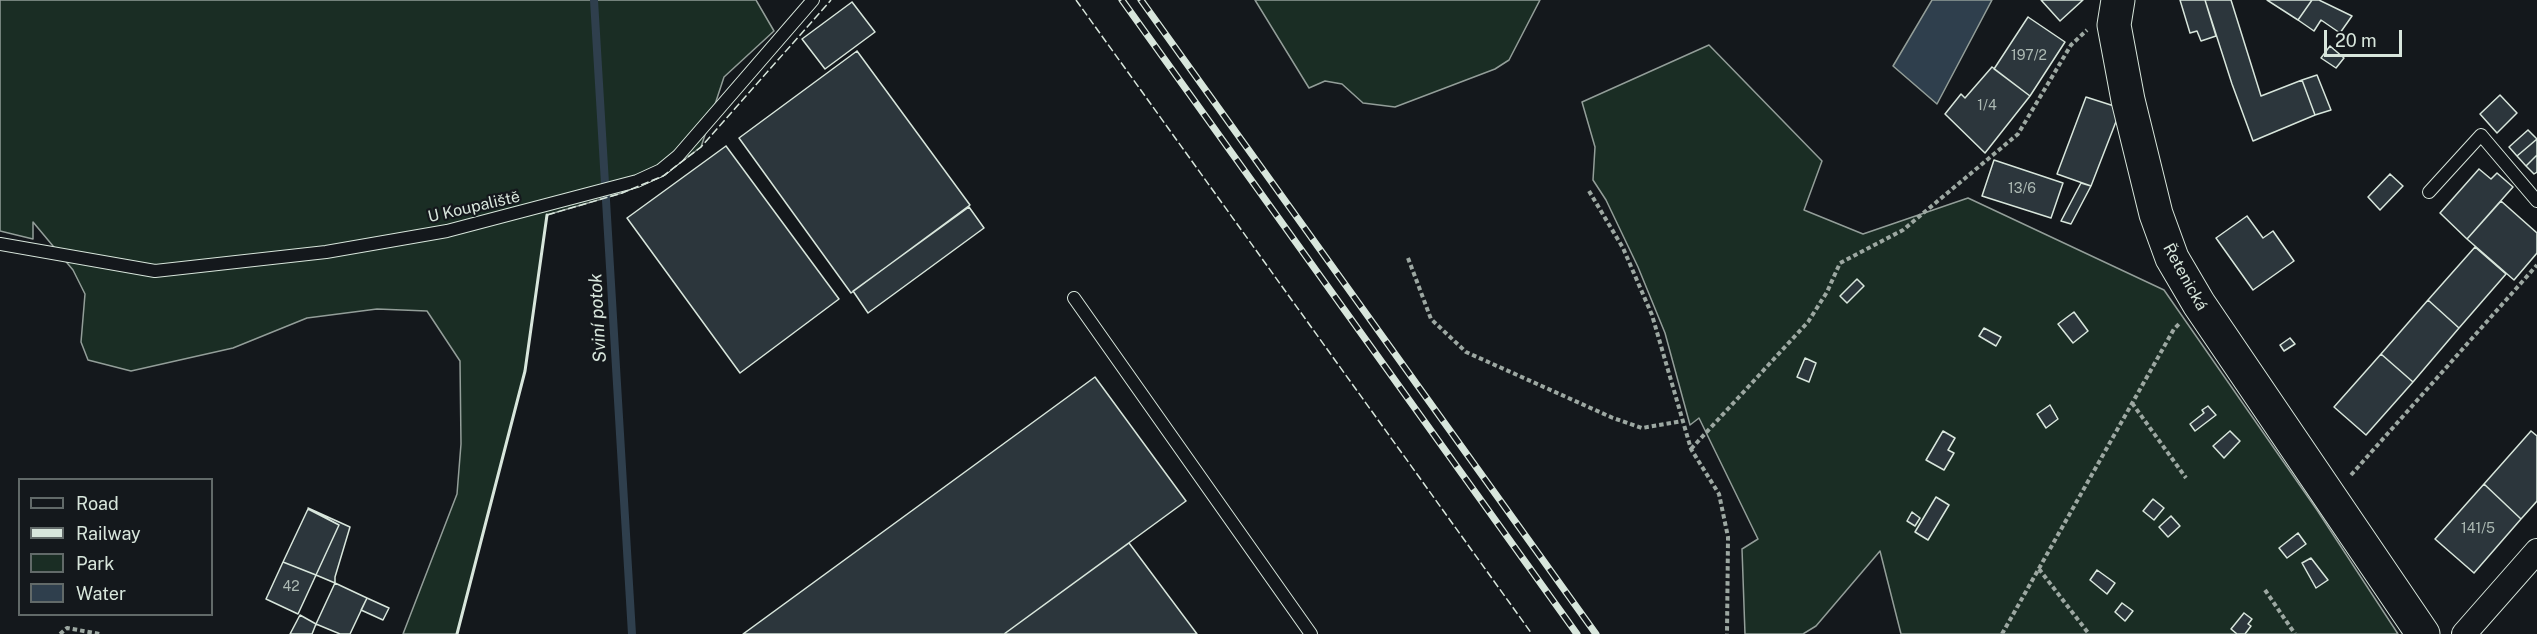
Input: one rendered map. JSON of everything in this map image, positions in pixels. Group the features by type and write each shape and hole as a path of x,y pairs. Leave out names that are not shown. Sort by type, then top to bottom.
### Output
{"street":[{"name":"Řetenická","path":"2116,12 2128,100 2156,214 2172,258 2199,304 2424,634"},
{"path":"2464,634 2537,551"}],"lane":[{"name":"U Koupaliště","path":"0,244 63,257 155,271 167,270 326,252 447,231 637,181 661,170 678,156 813,0"},
{"path":"2429,192 2481,135 2537,201"},
{"path":"1074,298 1311,634"}],"path":[{"path":"1691,449 1808,322 1827,291 1840,263 1903,230 2018,134 2076,38 2116,12"},
{"path":"1589,191 1623,248 1652,315 1691,449 1719,494 1728,537 1727,634"},
{"path":"1408,258 1431,319 1466,352 1612,418 1642,428 1683,421"},
{"path":"2331,497 2537,264"},
{"path":"2002,634 2174,329 2199,304"},
{"path":"2132,403 2186,478"},
{"path":"2039,569 2089,634"},
{"path":"2265,590 2295,634"},
{"path":"60,634 67,628 100,634"}],"green space":[{"path":"0,0 756,0 774,31 724,77 701,147 663,176 622,193 547,215 525,371 457,634 403,634 457,494 461,444 460,361 427,311 377,309 307,318 233,348 131,371 88,360 81,342 85,294 73,270 33,222 33,239 0,231"},
{"path":"1255,0 1540,0 1509,60 1495,69 1395,107 1363,103 1342,84 1325,81 1309,88"},
{"path":"1709,45 1822,161 1804,210 1863,234 1968,198 2164,290 2317,510 2398,634 1901,634 1880,551 1816,626 1803,634 1745,634 1742,549 1758,539 1699,418 1690,425 1665,333 1638,267 1606,200 1593,180 1595,147 1582,102"}],"water":[{"path":"1932,0 1992,0 1937,104 1893,66"}],"building":[{"path":"2041,0 2083,0 2060,21"},
{"path":"2180,0 2205,0 2216,36 2201,41 2197,31 2190,33"},
{"path":"2205,0 2231,0 2261,96 2302,80 2315,115 2253,141"},
{"path":"2267,0 2312,0 2298,20"},
{"path":"2312,0 2319,0 2352,16 2340,33 2321,20 2314,31 2298,20"},
{"path":"852,2 875,32 825,69 802,39"},
{"path":"2028,17 2065,42 2030,96 1994,69"},
{"path":"2330,46 2344,58 2336,68 2321,58"},
{"path":"857,51 970,205 851,293 739,138"},
{"path":"1992,67 2030,96 1985,153 1945,114 1961,94 1965,98"},
{"path":"2317,75 2331,110 2315,115 2302,80"},
{"path":"2500,95 2517,113 2497,133 2480,114"},
{"path":"2086,97 2114,106 2117,119 2091,186 2057,174"},
{"path":"2528,130 2537,139 2517,156 2509,147"},
{"path":"2537,139 2537,155 2526,166 2517,156"},
{"path":"726,146 839,299 740,373 627,218"},
{"path":"2537,155 2537,172 2534,174 2526,166"},
{"path":"1994,160 2063,183 2051,218 1982,196"},
{"path":"2479,169 2491,179 2497,173 2513,187 2467,239 2440,213"},
{"path":"2390,174 2403,186 2380,210 2368,197"},
{"path":"2081,183 2091,186 2071,224 2061,221"},
{"path":"2501,201 2537,233 2537,253 2514,280 2467,239"},
{"path":"969,207 984,228 868,313 853,291"},
{"path":"2247,216 2263,238 2273,231 2294,261 2253,290 2216,238"},
{"path":"2475,247 2506,274 2459,328 2428,300"},
{"path":"1857,279 1864,286 1847,303 1840,296"},
{"path":"2428,300 2459,328 2413,382 2381,354"},
{"path":"2074,312 2088,331 2073,343 2058,324"},
{"path":"1984,328 2001,337 1996,346 1979,336"},
{"path":"2290,338 2295,344 2284,351 2280,345"},
{"path":"2381,354 2413,382 2366,435 2334,407"},
{"path":"1805,358 1816,363 1809,382 1797,377"},
{"path":"1095,377 1186,501 1004,634 743,634"},
{"path":"2050,405 2058,419 2046,428 2037,414"},
{"path":"2208,406 2216,415 2195,431 2190,424 2204,413 2202,410"},
{"path":"1943,431 1955,438 1948,450 1954,453 1944,470 1926,460"},
{"path":"2230,431 2240,441 2224,458 2213,446"},
{"path":"2531,431 2537,436 2537,501 2521,519 2484,484"},
{"path":"2484,484 2521,519 2474,573 2435,539"},
{"path":"1936,497 1949,505 1928,540 1915,532"},
{"path":"2153,499 2164,508 2154,520 2143,511"},
{"path":"308,508 350,527 335,583 316,575 339,525"},
{"path":"308,509 339,525 316,575 283,562"},
{"path":"1912,512 1920,518 1915,526 1907,521"},
{"path":"2171,516 2180,526 2168,537 2159,527"},
{"path":"2298,533 2306,544 2287,558 2279,548"},
{"path":"1129,543 1197,634 1004,634"},
{"path":"2311,558 2328,580 2316,588 2302,563"},
{"path":"283,562 316,575 298,614 266,599"},
{"path":"2097,570 2115,583 2107,594 2090,580"},
{"path":"335,583 367,598 350,634 340,634 316,624"},
{"path":"367,598 389,608 383,620 361,610"},
{"path":"2122,603 2133,611 2125,621 2115,612"},
{"path":"2244,613 2252,619 2248,624 2251,626 2245,634 2237,634 2231,629"},
{"path":"300,615 316,624 312,634 290,634"}],"waterway":[{"name":"Sviní potok","path":"594,0 632,634"}],"railway":[{"path":"1122,0 1577,634"},
{"path":"1141,0 1596,634"}],"fence":[{"path":"547,215 622,193 663,176 701,147 831,0"},
{"path":"1076,0 1532,634"}],"wall":[{"path":"457,634 525,371 547,215"}]}
